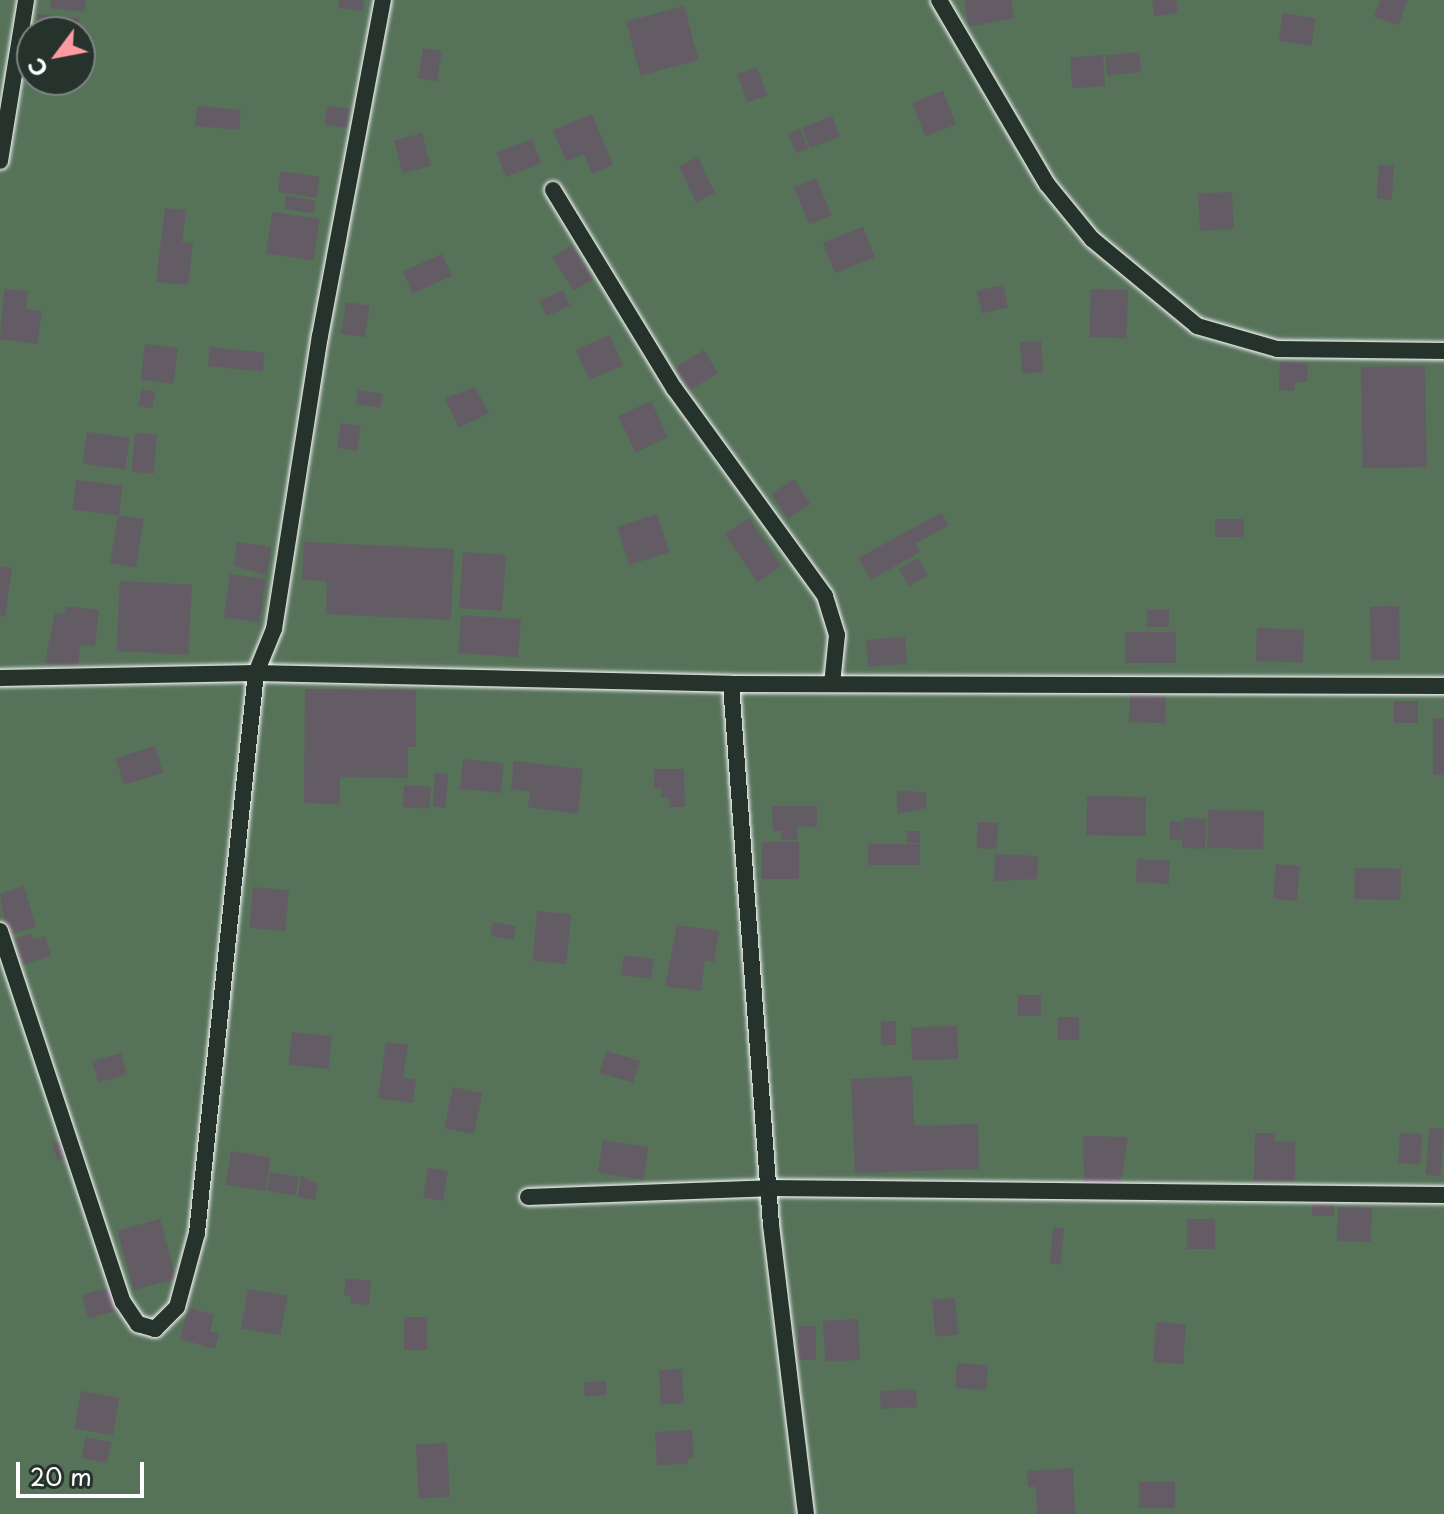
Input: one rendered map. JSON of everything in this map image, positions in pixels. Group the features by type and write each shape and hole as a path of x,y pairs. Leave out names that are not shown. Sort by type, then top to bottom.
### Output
{"lane":[{"path":"0,161 26,0"},
{"path":"0,931 123,1302 138,1324 155,1329 177,1307 197,1233 256,673 274,629 320,336 383,0"},
{"path":"939,0 1047,184 1092,239 1197,326 1277,349 1444,351"},
{"path":"553,190 674,388 825,596 837,635 832,684"},
{"path":"0,678 256,673 731,684 1444,686"},
{"path":"731,684 769,1188 806,1514"},
{"path":"528,1197 769,1188 1444,1195"}],"green space":[{"path":"0,0 1444,0 1444,1514 0,1514"}],"building":[{"path":"51,0 86,0 84,12 50,8"},
{"path":"339,0 364,0 363,11 338,8"},
{"path":"964,0 1011,0 1014,18 969,27"},
{"path":"1152,0 1176,0 1178,13 1154,16"},
{"path":"1380,0 1407,0 1399,25 1374,17"},
{"path":"684,6 698,60 641,76 626,22"},
{"path":"1283,13 1316,18 1311,46 1279,41"},
{"path":"423,48 442,51 437,82 418,79"},
{"path":"1139,52 1141,72 1107,75 1105,56"},
{"path":"1103,55 1105,86 1072,88 1070,57"},
{"path":"757,67 767,95 748,102 737,74"},
{"path":"943,91 956,125 925,136 912,103"},
{"path":"197,106 241,110 239,130 195,126"},
{"path":"327,106 350,109 348,128 325,125"},
{"path":"592,114 613,165 592,174 584,154 566,161 553,130"},
{"path":"832,116 840,137 810,148 802,127"},
{"path":"800,129 808,148 796,153 788,134"},
{"path":"422,133 431,166 403,173 394,141"},
{"path":"532,139 541,163 506,177 497,153"},
{"path":"698,157 715,193 696,202 679,166"},
{"path":"1379,165 1394,166 1392,200 1377,199"},
{"path":"281,171 320,177 316,198 278,192"},
{"path":"816,178 832,215 810,224 794,187"},
{"path":"1232,192 1234,229 1200,231 1198,194"},
{"path":"286,196 316,201 314,214 284,209"},
{"path":"165,208 186,210 182,242 193,243 188,285 156,282"},
{"path":"272,212 320,219 314,260 266,254"},
{"path":"863,227 875,258 835,273 823,242"},
{"path":"572,245 593,279 574,291 552,257"},
{"path":"442,254 452,276 412,293 403,271"},
{"path":"1003,285 1008,307 982,313 977,291"},
{"path":"4,289 28,291 26,309 42,311 37,344 0,339"},
{"path":"1091,289 1128,290 1126,338 1089,337"},
{"path":"563,290 570,305 547,316 539,301"},
{"path":"346,302 370,306 365,337 341,334"},
{"path":"610,335 623,365 589,380 576,349"},
{"path":"1041,341 1043,372 1022,373 1020,342"},
{"path":"145,344 178,348 173,384 141,380"},
{"path":"210,347 265,353 263,372 208,366"},
{"path":"704,350 718,373 689,391 675,368"},
{"path":"1280,362 1308,363 1307,382 1295,382 1294,391 1279,390"},
{"path":"1425,366 1427,467 1363,468 1361,367"},
{"path":"475,387 489,413 459,428 445,398"},
{"path":"142,389 156,392 152,409 138,406"},
{"path":"358,390 383,394 381,408 356,404"},
{"path":"651,401 668,437 635,452 618,416"},
{"path":"341,423 361,426 357,451 337,448"},
{"path":"87,432 130,438 125,470 83,464"},
{"path":"135,433 157,435 154,474 132,472"},
{"path":"794,479 810,504 788,519 771,494"},
{"path":"76,480 123,486 119,516 72,510"},
{"path":"941,513 949,525 915,544 920,552 871,580 858,558"},
{"path":"657,514 669,552 629,565 617,527"},
{"path":"118,515 144,519 136,567 110,563"},
{"path":"749,518 781,566 757,582 725,534"},
{"path":"1215,519 1244,519 1244,537 1215,537"},
{"path":"237,542 271,547 267,575 234,566"},
{"path":"304,542 454,549 451,620 326,614 327,581 302,580"},
{"path":"463,552 506,555 502,611 459,608"},
{"path":"918,558 928,575 909,586 899,569"},
{"path":"0,566 12,568 5,617 0,616"},
{"path":"230,574 266,579 260,623 224,618"},
{"path":"120,581 192,585 188,655 116,651"},
{"path":"66,606 99,610 95,646 80,645 78,667 45,663 55,613 65,614"},
{"path":"1399,606 1400,660 1371,660 1370,607"},
{"path":"1147,610 1169,610 1169,627 1147,627"},
{"path":"461,615 521,619 518,657 458,653"},
{"path":"1257,628 1304,630 1303,663 1256,661"},
{"path":"1125,632 1176,632 1176,663 1125,663"},
{"path":"905,637 907,664 868,667 866,640"},
{"path":"305,689 416,690 416,747 408,747 408,778 340,777 340,804 304,803"},
{"path":"1130,693 1166,694 1165,723 1129,722"},
{"path":"1394,701 1418,701 1418,723 1394,723"},
{"path":"1433,718 1444,718 1444,775 1433,775"},
{"path":"155,746 163,773 124,785 116,758"},
{"path":"463,759 504,763 501,793 460,789"},
{"path":"514,761 583,769 578,814 528,807 530,792 511,789"},
{"path":"654,769 684,769 685,807 669,807 670,798 661,798 661,788 654,789"},
{"path":"435,773 448,774 446,808 433,807"},
{"path":"404,785 431,787 429,809 402,807"},
{"path":"897,791 926,792 926,808 897,814"},
{"path":"1087,796 1146,797 1145,836 1086,835"},
{"path":"772,806 817,806 817,827 798,826 797,840 781,840 781,831 773,831"},
{"path":"1208,810 1264,811 1263,849 1207,848"},
{"path":"1183,818 1206,819 1205,849 1182,848"},
{"path":"1170,821 1182,821 1182,840 1170,840"},
{"path":"978,822 998,823 997,849 977,848"},
{"path":"907,831 920,831 920,843 907,843"},
{"path":"762,842 799,842 799,879 762,879"},
{"path":"868,844 920,844 920,865 868,865"},
{"path":"995,854 1038,856 1037,879 994,881"},
{"path":"1137,859 1170,861 1169,884 1136,882"},
{"path":"1276,864 1300,866 1297,901 1273,899"},
{"path":"1355,868 1401,869 1400,900 1354,899"},
{"path":"24,886 36,927 7,935 0,894"},
{"path":"253,887 289,890 285,931 249,928"},
{"path":"537,911 571,914 567,964 533,961"},
{"path":"493,922 516,926 513,940 491,936"},
{"path":"677,925 719,931 714,962 705,960 701,991 665,986"},
{"path":"31,934 33,940 45,936 51,956 22,965 14,939"},
{"path":"624,955 654,959 651,979 621,975"},
{"path":"1018,995 1041,995 1041,1016 1018,1016"},
{"path":"1058,1017 1079,1017 1079,1040 1058,1040"},
{"path":"881,1021 896,1021 896,1045 881,1045"},
{"path":"957,1026 958,1059 912,1061 911,1028"},
{"path":"292,1032 332,1036 328,1069 289,1065"},
{"path":"386,1042 408,1045 403,1078 416,1079 413,1103 378,1098"},
{"path":"606,1051 640,1061 633,1083 600,1073"},
{"path":"121,1053 127,1074 98,1082 92,1061"},
{"path":"912,1076 914,1126 978,1124 979,1169 855,1173 851,1079"},
{"path":"453,1087 482,1093 474,1134 444,1128"},
{"path":"1429,1128 1444,1129 1441,1176 1426,1175"},
{"path":"1255,1133 1275,1133 1275,1141 1295,1142 1295,1181 1254,1181"},
{"path":"1400,1133 1422,1134 1420,1164 1398,1163"},
{"path":"1083,1136 1128,1137 1121,1183 1084,1183"},
{"path":"603,1140 648,1147 643,1180 598,1173"},
{"path":"61,1141 66,1158 57,1161 52,1143"},
{"path":"231,1151 271,1157 265,1191 226,1185"},
{"path":"428,1168 448,1171 443,1201 423,1198"},
{"path":"270,1172 299,1177 295,1196 267,1191"},
{"path":"301,1176 318,1184 315,1200 298,1197"},
{"path":"1312,1204 1334,1204 1334,1216 1312,1216"},
{"path":"1338,1207 1372,1208 1371,1242 1337,1241"},
{"path":"160,1219 176,1279 134,1290 117,1230"},
{"path":"1187,1219 1215,1219 1215,1249 1187,1249"},
{"path":"1053,1227 1064,1228 1061,1265 1050,1264"},
{"path":"346,1278 371,1281 369,1305 350,1303 351,1296 344,1296"},
{"path":"112,1287 118,1310 88,1318 82,1295"},
{"path":"248,1289 287,1296 280,1335 241,1328"},
{"path":"955,1298 958,1335 935,1337 932,1300"},
{"path":"188,1307 214,1315 210,1331 219,1334 215,1349 180,1339"},
{"path":"404,1317 427,1317 427,1350 404,1350"},
{"path":"858,1319 860,1360 825,1362 823,1321"},
{"path":"1156,1322 1186,1324 1183,1364 1153,1362"},
{"path":"798,1326 816,1326 816,1360 798,1360"},
{"path":"957,1363 988,1365 986,1390 955,1388"},
{"path":"682,1369 684,1403 661,1404 659,1370"},
{"path":"606,1381 607,1395 585,1397 584,1383"},
{"path":"916,1389 917,1407 881,1409 880,1391"},
{"path":"81,1391 119,1398 113,1435 74,1428"},
{"path":"692,1430 694,1458 687,1458 688,1464 657,1465 655,1432"},
{"path":"86,1437 111,1443 107,1463 81,1457"},
{"path":"447,1443 450,1497 419,1499 416,1445"},
{"path":"1073,1468 1075,1514 1037,1514 1036,1487 1028,1487 1027,1471"},
{"path":"1139,1482 1175,1482 1175,1508 1139,1508"}]}
